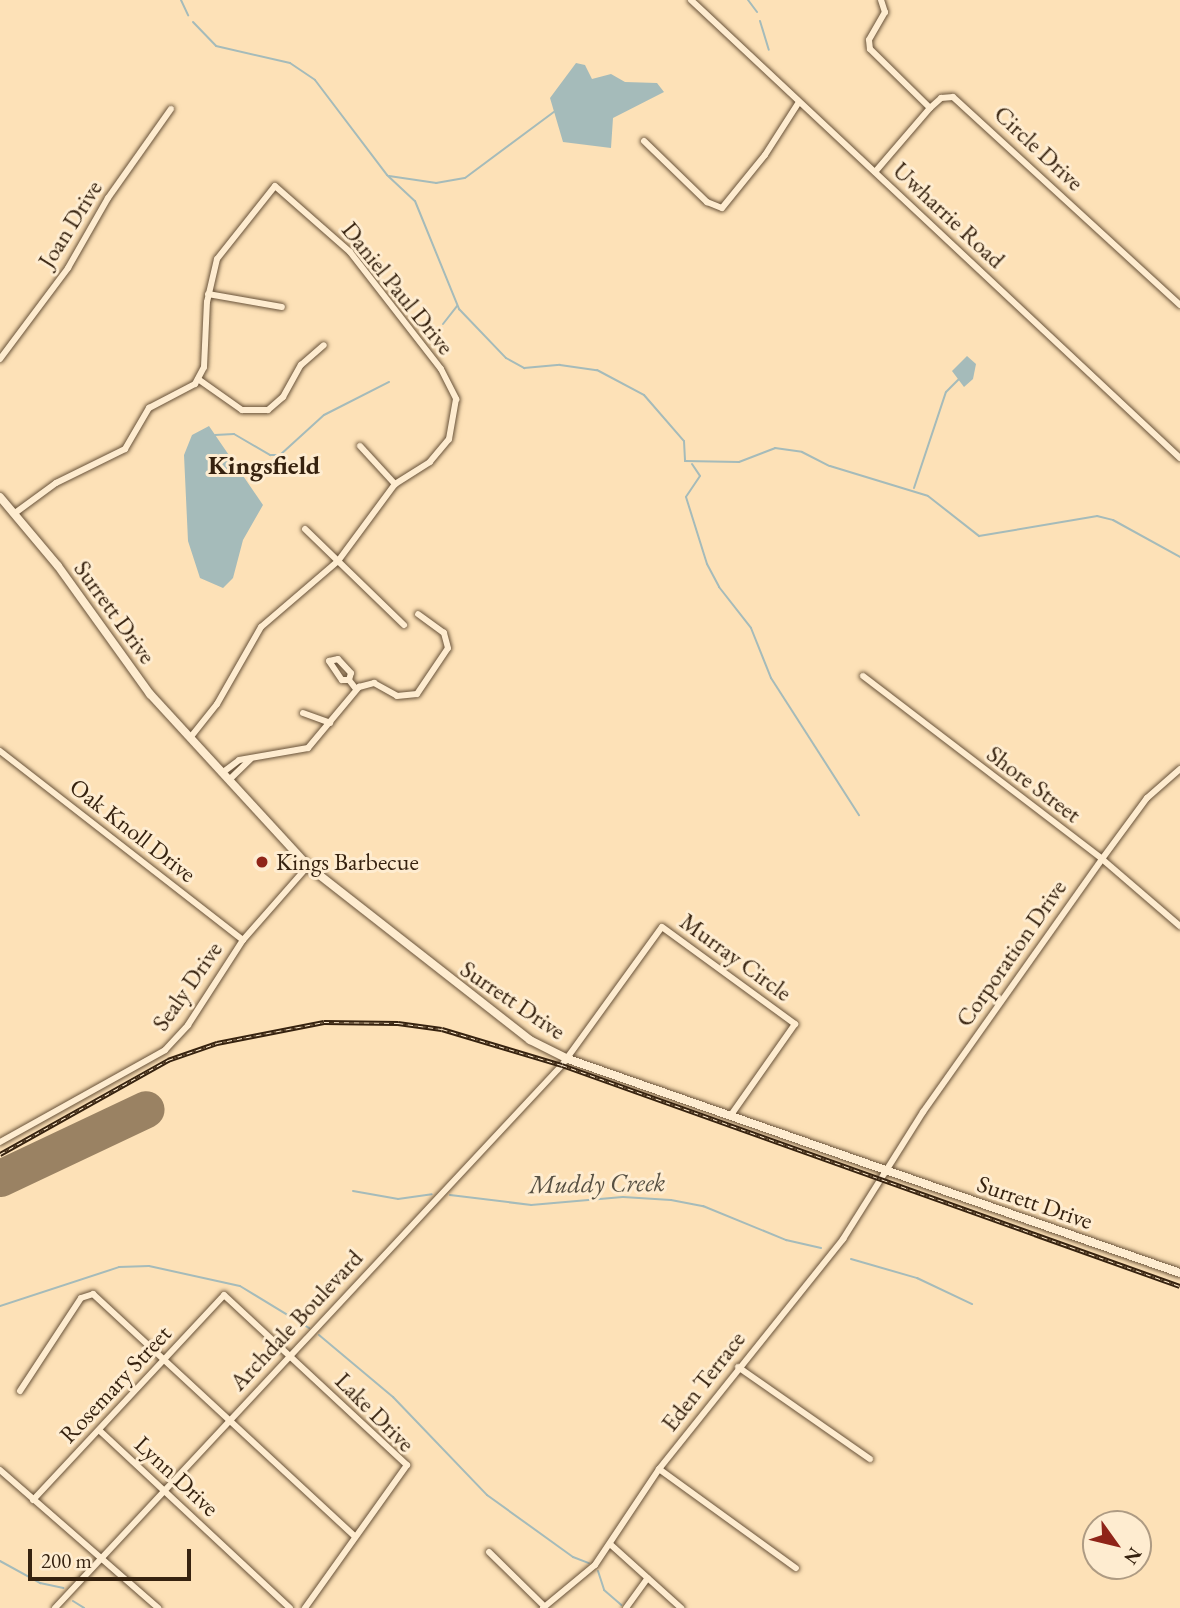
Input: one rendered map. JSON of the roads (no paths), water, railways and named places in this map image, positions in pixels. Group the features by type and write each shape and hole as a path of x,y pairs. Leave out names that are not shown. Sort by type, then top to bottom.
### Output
{"street":[{"name":"Uwharrie Road","path":"691,0 1180,457"},
{"path":"875,172 930,108 870,49 869,40 885,12 881,0"},
{"name":"Circle Drive","path":"930,108 946,97 960,100 1180,305"},
{"path":"644,141 715,209 728,203 799,102"},
{"name":"Joan Drive","path":"0,359 68,268 107,198 171,109"},
{"name":"Daniel Paul Drive","path":"190,738 217,704 261,627 338,561 394,484 430,462 449,439 456,399 441,369 350,252 275,186 217,259 208,294 204,367 198,379"},
{"path":"208,294 282,307"},
{"path":"15,513 56,483 125,449 149,408 198,379 242,410 268,410 283,397 301,365 324,345"},
{"path":"360,446 394,484"},
{"name":"Surrett Drive","path":"0,497 15,513 150,694 308,866 496,1017 568,1059 1180,1273"},
{"path":"305,529 404,625"},
{"path":"222,773 234,763 308,748 356,689 374,683 404,698 422,690 448,648 444,633 418,614"},
{"name":"Shore Street","path":"863,676 1102,859 1180,926"},
{"path":"349,680 356,689"},
{"path":"303,713 330,723"},
{"name":"Oak Knoll Drive","path":"0,751 243,940"},
{"path":"229,780 253,758"},
{"name":"Corporation Drive","path":"886,1170 1102,859 1149,796 1180,769"},
{"name":"Sealy Drive","path":"0,1142 165,1050 188,1025 243,940 308,866"},
{"name":"Murray Circle","path":"568,1059 662,927 795,1024 731,1115"},
{"name":"Archdale Boulevard","path":"55,1608 568,1059"},
{"name":"Eden Terrace","path":"544,1608 580,1581 610,1544 659,1469 738,1367 844,1239 886,1170"},
{"path":"20,1391 88,1293 355,1537"},
{"name":"Lake Drive","path":"224,1294 407,1465 304,1608"},
{"name":"Rosemary Street","path":"33,1500 224,1294"},
{"path":"738,1367 870,1459"},
{"name":"Lynn Drive","path":"99,1430 290,1608"},
{"path":"659,1469 796,1567"},
{"path":"0,1470 159,1608"},
{"path":"610,1544 681,1608"},
{"path":"489,1552 544,1608"},
{"path":"626,1608 648,1578"}],"waterway":[{"path":"181,0 188,15"},
{"path":"748,0 757,12"},
{"path":"760,21 769,50"},
{"path":"193,22 216,46 290,63 315,80 387,175 415,201 459,309 506,358 524,368 560,365 597,370 644,395 684,441 685,461 739,462 775,448 802,452 830,466 928,496 979,536 1097,516 1113,520 1180,557"},
{"path":"389,176 436,183 465,178 554,112"},
{"path":"443,324 457,306"},
{"path":"914,488 946,392 959,379"},
{"path":"215,435 234,434 270,455 280,455 324,415 389,382"},
{"path":"692,464 700,476 686,497 707,564 719,587 751,628 771,678 859,815"},
{"name":"Muddy Creek","path":"353,1191 398,1199 432,1194"},
{"name":"Muddy Creek","path":"450,1195 531,1205 623,1197 671,1200 703,1206 786,1240 821,1248"},
{"name":"Muddy Creek","path":"851,1259 917,1278 972,1304"},
{"name":"Muddy Creek","path":"0,1306 119,1267 149,1266 240,1286 309,1328"},
{"path":"319,1335 393,1397 487,1495 573,1557 589,1563"},
{"path":"0,1561 40,1583 63,1588"},
{"path":"598,1571 604,1590 621,1605"},
{"path":"73,1601 84,1608"}],"railway":[{"path":"0,1154 168,1060 217,1043 324,1022 398,1023 442,1029 562,1065 1180,1286"}],"place":[{"name":"Kings Barbecue","path":"262,862"}],"district":[{"name":"Kingsfield","path":"264,466"}]}
